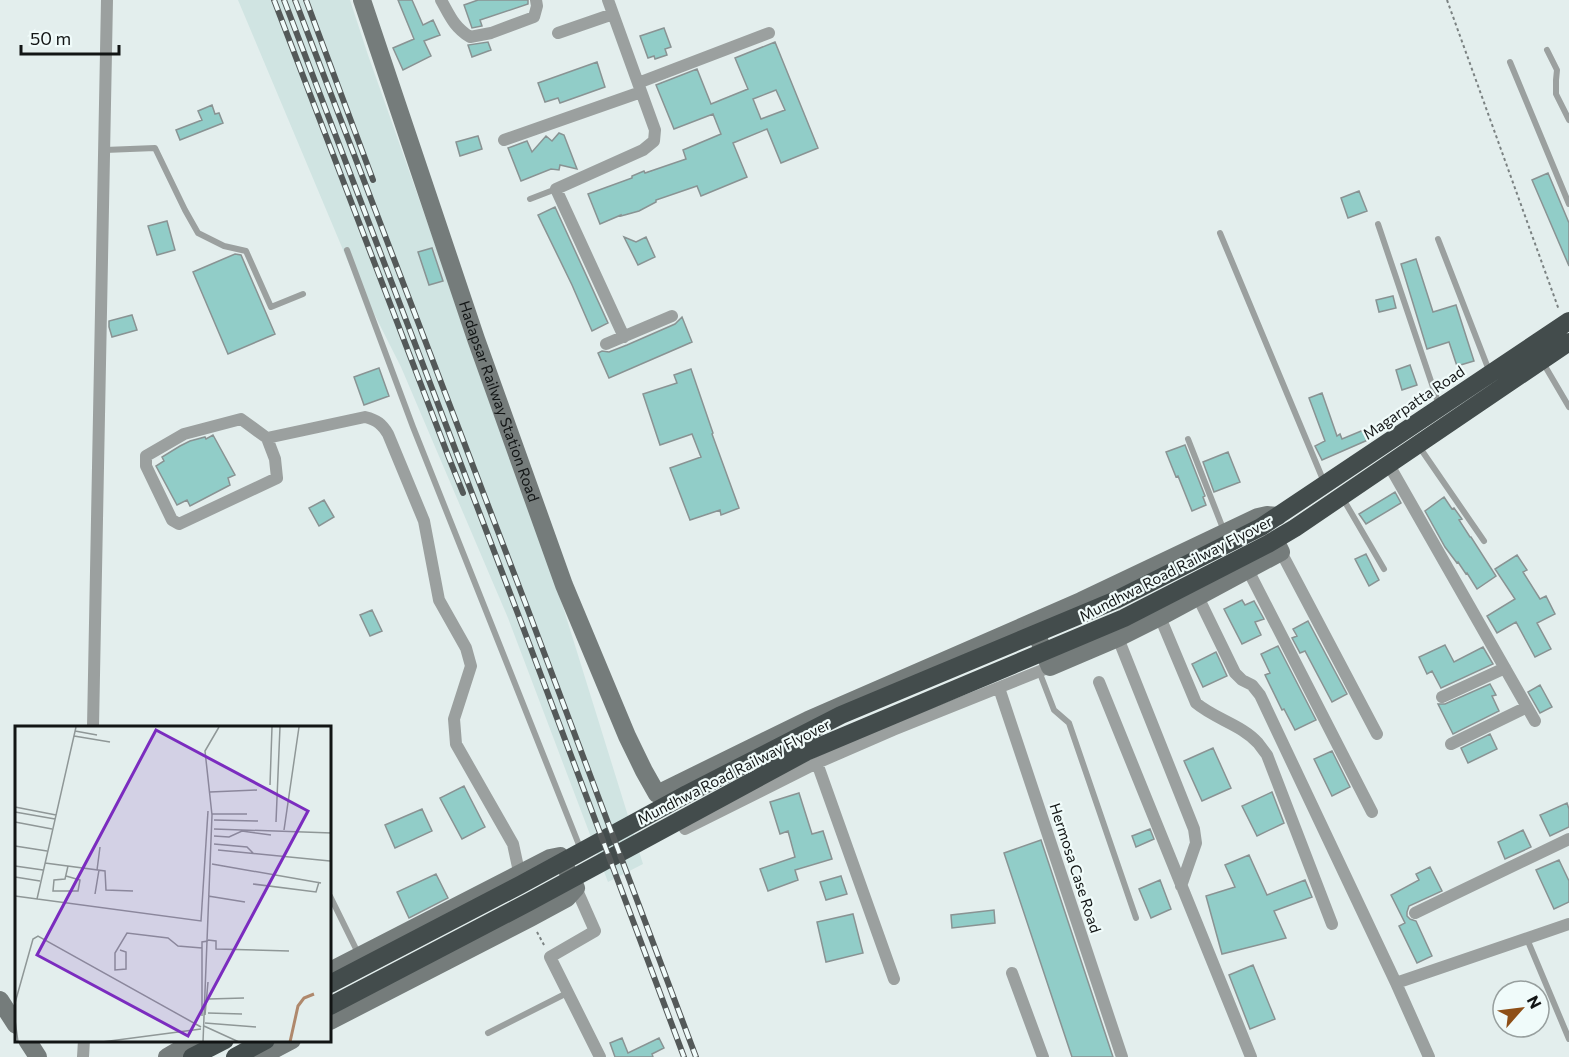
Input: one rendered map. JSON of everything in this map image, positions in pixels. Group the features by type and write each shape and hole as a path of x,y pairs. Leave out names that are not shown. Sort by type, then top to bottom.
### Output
{"highway":[{"name":"Magarpatta Road","path":"1278,516 1566,322"},
{"path":"1342,496 1569,342"},
{"name":"Mundhwa Road Railway Flyover","path":"332,1005 529,902 806,752 1124,618 1275,546 1295,528 1342,496"},
{"name":"Mundhwa Road Railway Flyover","path":"332,975 520,885 687,794 841,715 1116,600 1261,527 1278,516"},
{"path":"192,1057 223,1042"},
{"path":"235,1057 264,1042"}],"street":[{"path":"93,726 107,0"},
{"name":"Hadapsar Railway Station Road","path":"362,0 476,339 564,585 627,736 657,794 808,720 1032,623"},
{"path":"441,0 454,25 470,37 491,33 534,16 536,0"},
{"path":"608,0 655,129 654,141 643,150 556,189 624,337"},
{"path":"558,33 613,14"},
{"path":"504,140 769,33"},
{"path":"606,344 672,316"},
{"path":"267,438 275,459 277,478 179,524 172,520 146,466 146,456 184,434 241,419 267,438 365,417 375,419 382,425 388,434 424,521 439,600 466,648 471,666 454,719 456,744 513,844 518,875"},
{"path":"1389,465 1535,721"},
{"path":"1045,669 1032,623 1258,517 1278,516"},
{"path":"685,829 817,763 1118,638 1248,570 1275,546 1377,734"},
{"path":"1248,570 1372,812"},
{"path":"1198,597 1235,673 1260,695 1429,1057"},
{"path":"1160,617 1196,703 1244,731 1267,755 1332,924"},
{"path":"1118,638 1194,829 1196,843 1181,886"},
{"path":"1442,697 1505,668"},
{"path":"1099,682 1251,1057"},
{"name":"Hermosa Case Road","path":"999,688 1122,1057"},
{"path":"1451,744 1527,707"},
{"path":"817,763 894,979"},
{"path":"1415,913 1569,839"},
{"path":"332,974 359,955 550,858 560,856 595,931 550,957 600,1057"},
{"path":"332,1020 567,898 576,888"},
{"path":"1396,983 1569,924"},
{"path":"1012,974 1043,1057"},
{"path":"332,976 354,1008"},
{"path":"0,1000 15,1023"},
{"path":"28,1042 38,1057"},
{"path":"167,1057 194,1042"},
{"path":"260,1057 290,1042"}],"lane":[{"path":"1547,50 1557,70 1556,94 1569,120"},
{"path":"1509,62 1569,204"},
{"path":"105,150 155,148 198,233 224,246 246,251 271,307 303,294"},
{"path":"531,199 556,189"},
{"path":"1377,224 1440,408 1452,422"},
{"path":"1220,234 1325,485"},
{"path":"1438,239 1490,374"},
{"path":"347,250 422,449 578,840 585,860 585,878 576,888"},
{"path":"1542,361 1569,407"},
{"path":"1188,439 1225,533"},
{"path":"1418,445 1484,541"},
{"path":"1342,496 1384,569"},
{"path":"1045,669 1054,710 1069,723 1136,918"},
{"path":"332,900 359,955"},
{"path":"1527,938 1569,1039"},
{"path":"488,1033 567,993"}],"path":[{"path":"1447,0 1566,322"},
{"path":"530,918 550,957"}],"shaded area":[{"path":"238,0 350,0 559,594 643,864 608,882 508,618 401,367 349,264"}],"building":[{"path":"398,0 412,0 423,25 433,20 440,35 424,41 431,56 403,70 393,48 414,39"},
{"path":"478,0 528,0 528,4 480,20 482,26 472,28 464,5"},
{"path":"664,28 671,47 665,49 667,55 655,59 654,56 648,58 640,36"},
{"path":"488,42 491,50 472,57 468,45"},
{"path":"775,42 818,148 781,163 767,129 733,143 747,177 701,196 697,186 656,200 639,211 621,215 600,224 588,194 632,178 644,171 645,173 686,159 683,150 721,134 713,114 674,129 656,85 697,69 711,104 748,89 735,58","holes":["776,90 785,110 761,119 753,99"]},
{"path":"597,62 605,87 560,103 558,98 545,102 538,83"},
{"path":"212,105 215,114 219,113 223,123 180,140 176,130 202,120 198,111"},
{"path":"559,133 564,135 577,169 560,165 559,170 551,169 521,181 508,148 527,141 532,152 546,136 552,141"},
{"path":"478,136 482,149 460,156 456,142"},
{"path":"1548,173 1569,223 1569,266 1532,180"},
{"path":"1359,191 1367,211 1348,218 1341,198"},
{"path":"555,207 608,323 592,331 538,215"},
{"path":"167,221 175,250 157,255 148,226"},
{"path":"624,237 636,242 646,237 655,257 638,265"},
{"path":"432,248 443,281 429,285 418,252"},
{"path":"235,254 241,255 275,334 228,354 193,272"},
{"path":"1416,259 1433,312 1456,305 1474,361 1457,366 1449,342 1427,349 1401,264"},
{"path":"1393,296 1396,308 1379,312 1376,300"},
{"path":"132,315 137,330 112,337 109,321"},
{"path":"682,317 692,342 609,378 598,353 609,352 627,345 675,324"},
{"path":"1410,365 1417,385 1402,390 1396,370"},
{"path":"379,368 389,396 364,405 354,377"},
{"path":"691,369 739,508 721,515 720,510 690,520 670,468 701,457 692,434 660,445 643,394 677,383 674,375"},
{"path":"1322,393 1337,436 1340,434 1342,439 1366,429 1370,439 1322,460 1315,446 1325,441 1309,398"},
{"path":"213,435 235,475 228,478 230,485 190,506 187,500 177,505 156,466 164,461 162,457 180,446"},
{"path":"1185,445 1205,496 1203,497 1206,505 1192,511 1166,452"},
{"path":"1228,452 1240,482 1214,492 1203,462"},
{"path":"1395,492 1401,503 1366,524 1359,514"},
{"path":"1444,497 1462,519 1459,520 1496,576 1477,589 1445,547 1425,511"},
{"path":"324,500 334,517 319,526 309,508"},
{"path":"1366,554 1379,580 1369,586 1355,559"},
{"path":"1517,555 1527,570 1523,572 1540,599 1546,596 1555,614 1537,623 1551,649 1535,657 1516,622 1497,633 1487,616 1515,599 1495,569"},
{"path":"1242,600 1245,605 1254,601 1264,619 1255,622 1261,635 1242,644 1224,609"},
{"path":"372,610 382,631 370,636 360,615"},
{"path":"1308,621 1347,694 1332,702 1305,651 1300,653 1292,638 1297,636 1293,629"},
{"path":"1445,645 1454,662 1483,647 1493,664 1441,688 1432,671 1427,674 1419,657"},
{"path":"1278,646 1316,720 1295,730 1284,709 1282,710 1265,675 1270,673 1261,654"},
{"path":"1216,652 1227,676 1203,687 1192,664"},
{"path":"1490,684 1496,695 1492,696 1499,711 1453,734 1438,704 1445,704"},
{"path":"1540,685 1552,707 1540,713 1528,692"},
{"path":"1490,734 1497,749 1468,763 1461,748"},
{"path":"1213,748 1231,788 1202,801 1184,761"},
{"path":"1332,751 1350,787 1332,796 1314,759"},
{"path":"464,786 485,827 462,839 440,798"},
{"path":"1272,792 1284,823 1257,836 1242,806"},
{"path":"799,793 812,834 823,831 832,859 795,870 798,880 768,891 760,869 795,857 788,831 780,834 770,802"},
{"path":"1567,803 1569,827 1550,836 1540,815"},
{"path":"422,809 432,831 395,848 385,825"},
{"path":"1150,829 1154,839 1136,847 1132,836"},
{"path":"1523,830 1531,847 1505,859 1498,842"},
{"path":"1041,840 1113,1057 1072,1057 1004,853"},
{"path":"1249,855 1267,895 1305,880 1312,897 1274,911 1286,938 1222,954 1206,896 1235,887 1225,865"},
{"path":"1559,860 1569,881 1569,902 1554,909 1536,870"},
{"path":"1430,867 1442,891 1409,906 1407,912 1410,919 1416,921 1432,956 1417,963 1399,926 1405,923 1391,895 1419,880 1416,874"},
{"path":"436,874 448,898 409,918 397,892"},
{"path":"841,876 847,894 826,900 820,882"},
{"path":"1160,880 1171,909 1151,918 1139,889"},
{"path":"994,910 995,923 952,928 951,915"},
{"path":"853,914 863,953 826,962 817,922"},
{"path":"1253,965 1275,1019 1250,1029 1229,975"},
{"path":"622,1038 628,1053 659,1038 664,1048 652,1054 653,1057 615,1057 610,1043"}],"railway":[{"path":"274,0 463,493"},
{"path":"284,0 684,1057"},
{"path":"295,0 696,1057"},
{"path":"306,0 373,180"}]}
